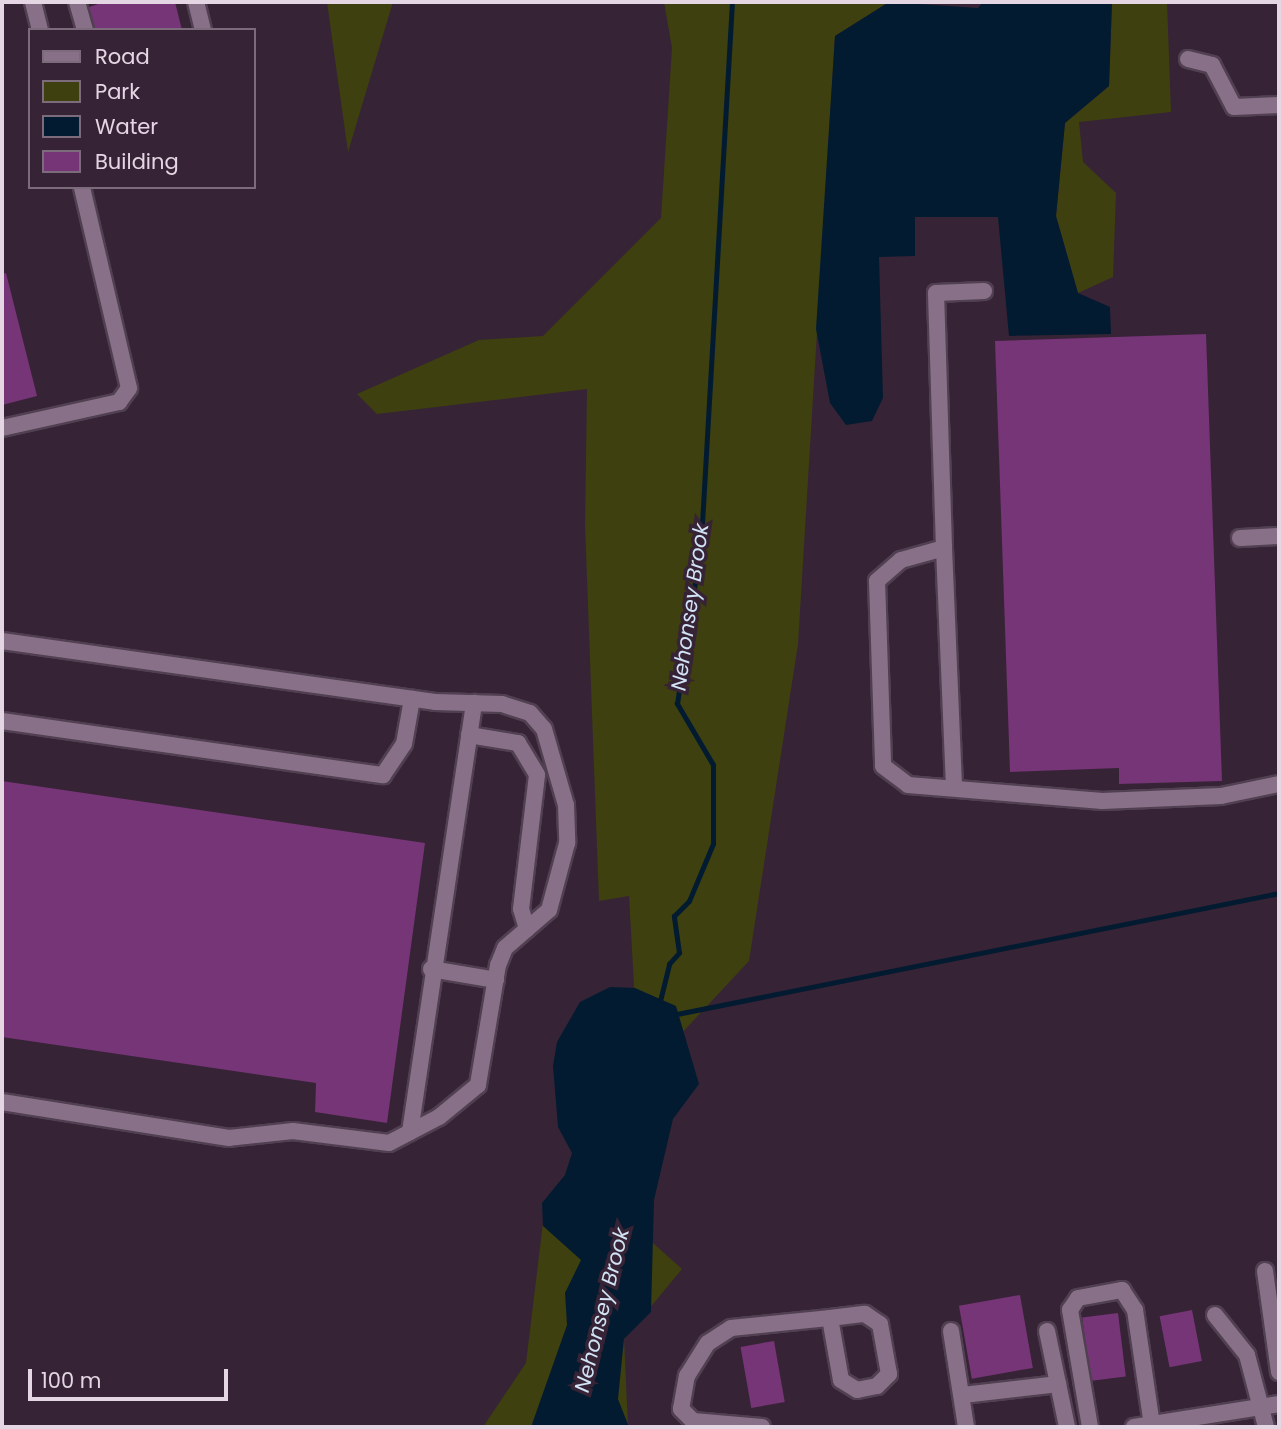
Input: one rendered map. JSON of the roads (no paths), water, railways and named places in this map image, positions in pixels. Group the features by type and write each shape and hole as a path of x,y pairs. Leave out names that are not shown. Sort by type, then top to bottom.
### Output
{"street":[{"path":"33,2 40,28"},
{"path":"77,2 84,28"},
{"path":"196,2 202,28"},
{"path":"1188,59 1212,65 1234,107 1279,105"},
{"path":"2,428 119,402 129,388 82,189"},
{"path":"954,788 936,293 984,290"},
{"path":"1240,538 1279,536"},
{"path":"944,548 901,560 877,581 878,750 892,778 954,788 1102,801 1221,796 1279,783"},
{"path":"2,641 412,699 474,703 530,713 544,729 566,805 563,875 549,910 505,948 496,980 478,1084 410,1132 389,1143 293,1131 229,1138 2,1102"},
{"path":"2,721 383,775 404,744 412,699"},
{"path":"410,1132 431,970 474,703"},
{"path":"469,736 518,743 537,775 520,909 527,929"},
{"path":"431,970 496,980"},
{"path":"1265,1271 1279,1372"},
{"path":"1090,1427 1070,1310 1078,1298 1122,1290 1135,1310 1153,1424"},
{"path":"762,1427 693,1421 681,1409 687,1376 708,1343 731,1328 865,1314 880,1324 889,1374 877,1387 857,1390 841,1380 830,1318"},
{"path":"1215,1315 1247,1355 1266,1427"},
{"path":"951,1331 966,1427"},
{"path":"1047,1331 1067,1427"},
{"path":"962,1395 1058,1384"},
{"path":"1134,1427 1279,1404"}],"water":[{"path":"889,2 978,8 983,2 1112,2 1109,86 1065,123 1056,216 1078,293 1110,307 1111,334 1009,336 998,217 915,217 915,256 879,257 883,398 872,421 846,425 830,403 816,329 835,36"},
{"path":"610,987 635,988 676,1006 699,1084 673,1119 654,1200 651,1312 624,1339 618,1399 629,1427 531,1427 567,1325 565,1293 581,1260 543,1226 542,1203 565,1175 572,1153 558,1127 553,1066 557,1042 580,1002"}],"waterway":[{"name":"Nehonsey Brook","path":"660,1001 669,964 679,953 674,916 689,901 713,844 713,765 677,704 701,541 732,2"},
{"path":"677,1014 1279,893"}]}
